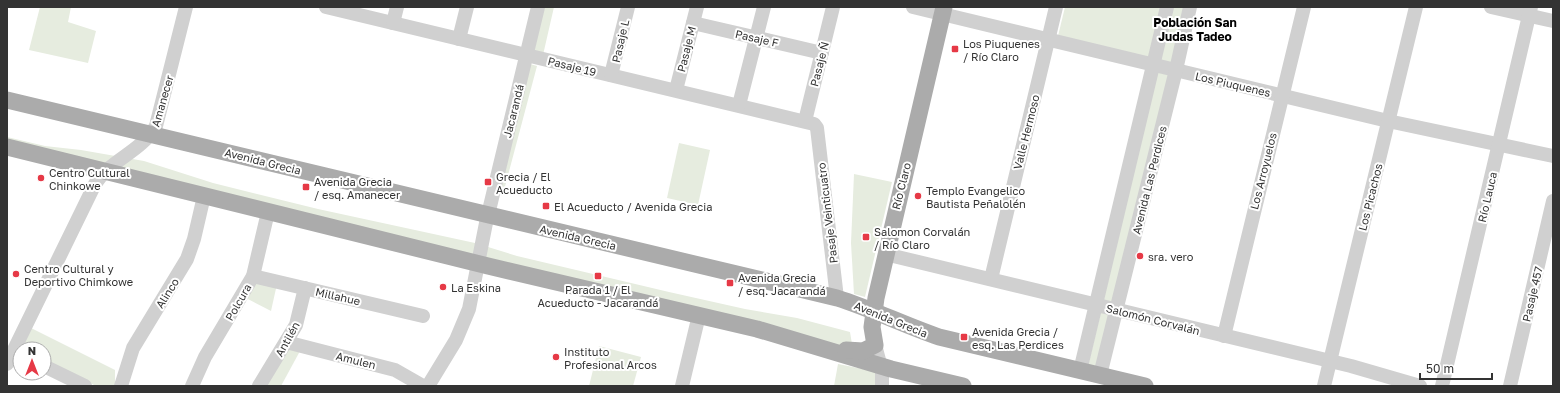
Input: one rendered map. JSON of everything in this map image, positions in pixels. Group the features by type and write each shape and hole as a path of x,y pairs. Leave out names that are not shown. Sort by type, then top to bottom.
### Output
{"main road":[{"name":"Río Claro","path":"875,346 872,327 873,310 943,11"},
{"name":"Avenida Grecia","path":"7,100 837,298 873,310 917,330 939,337 1145,386"},
{"path":"7,147 103,172 699,315 815,345 941,383 963,386"},
{"path":"815,345 863,351 875,346"}],"street":[{"name":"Amanecer","path":"103,172 134,151 151,134 159,119 186,7"},
{"name":"Pasaje 19","path":"329,7 739,105 811,124"},
{"path":"393,23 397,7"},
{"path":"459,39 467,7"},
{"name":"Jacarandá","path":"428,386 463,326 468,309 488,215 538,7"},
{"name":"Pasaje L","path":"611,75 628,7"},
{"name":"Pasaje M","path":"676,90 697,7"},
{"path":"739,105 764,7"},
{"name":"Pasaje Ñ","path":"811,124 822,53 833,7"},
{"name":"Los Piuquenes","path":"913,7 943,11 1048,40 1388,121 1553,156"},
{"name":"Valle Hermoso","path":"991,280 1056,7"},
{"name":"Avenida Las Perdices","path":"1080,371 1168,7"},
{"name":"Avenida Las Perdices","path":"1100,375 1176,70 1190,7"},
{"name":"Los Arroyuelos","path":"1224,336 1304,7"},
{"name":"Los Picachos","path":"1324,386 1416,7"},
{"path":"1491,7 1530,11 1553,21"},
{"name":"Río Lauca","path":"1442,386 1530,11"},
{"name":"Pasaje F","path":"693,23 822,53"},
{"name":"Pasaje Veinticuatro","path":"811,124 837,298"},
{"path":"22,341 88,197 103,172"},
{"name":"Alinco","path":"121,386 133,348 188,254 197,229 204,196"},
{"name":"Pasaje 457","path":"1510,386 1553,201"},
{"name":"Polcura","path":"192,386 203,362 253,276 268,212"},
{"name":"Salomón Corvalán","path":"885,254 1095,304 1330,362 1420,386"},
{"name":"Millahue","path":"253,276 423,316"},
{"name":"Antilén","path":"259,386 298,321 305,288"},
{"path":"682,386 699,315"},
{"name":"Amulen","path":"286,342 395,370 423,386"},
{"name":"Río Claro","path":"875,346 880,365"},
{"path":"880,365 883,378 882,386"},
{"path":"52,370 85,386"}],"shaded area":[{"path":"40,7 71,7 68,22 96,31 88,63 29,50"},
{"path":"544,7 554,7 543,55 534,52"},
{"path":"1065,7 1163,7 1151,58 1058,36"},
{"path":"1173,7 1186,7 1100,370 1088,366"},
{"path":"530,64 537,66 503,194 497,192"},
{"path":"7,137 45,146 81,150 144,161 213,183 318,209 475,243 517,256 669,292 745,309 797,318 850,332 852,344 846,347 7,143"},
{"path":"679,143 710,150 698,205 667,198"},
{"path":"854,174 892,182 865,297 854,294 851,243"},
{"path":"254,278 277,284 271,311 246,298"},
{"path":"31,328 115,370 115,386 96,386 52,364 52,341 24,341"},
{"path":"287,346 300,351 281,386 263,386"},
{"path":"599,346 641,357 633,386 589,386"},
{"path":"838,364 878,372 876,386 834,386"}],"place":[{"name":"Los Piuquenes / Río Claro","path":"955,49"},
{"name":"Centro Cultural Chinkowe","path":"41,178"},
{"name":"Grecia / El Acueducto","path":"488,182"},
{"name":"Avenida Grecia / esq. Amanecer","path":"306,187"},
{"name":"Templo Evangelico Bautista Peñalolén","path":"918,196"},
{"name":"El Acueducto / Avenida Grecia","path":"546,206"},
{"name":"Salomon Corvalán / Río Claro","path":"866,237"},
{"name":"sra. vero","path":"1140,256"},
{"name":"Centro Cultural y Deportivo Chimkowe","path":"16,274"},
{"name":"Parada 1 / El Acueducto - Jacarandá","path":"598,276"},
{"name":"Avenida Grecia / esq. Jacarandá","path":"730,283"},
{"name":"La Eskina","path":"443,287"},
{"name":"Avenida Grecia / esq. Las Perdices","path":"964,337"},
{"name":"Instituto Profesional Arcos","path":"556,357"}],"district":[{"name":"Población San Judas Tadeo","path":"1195,29"}]}
